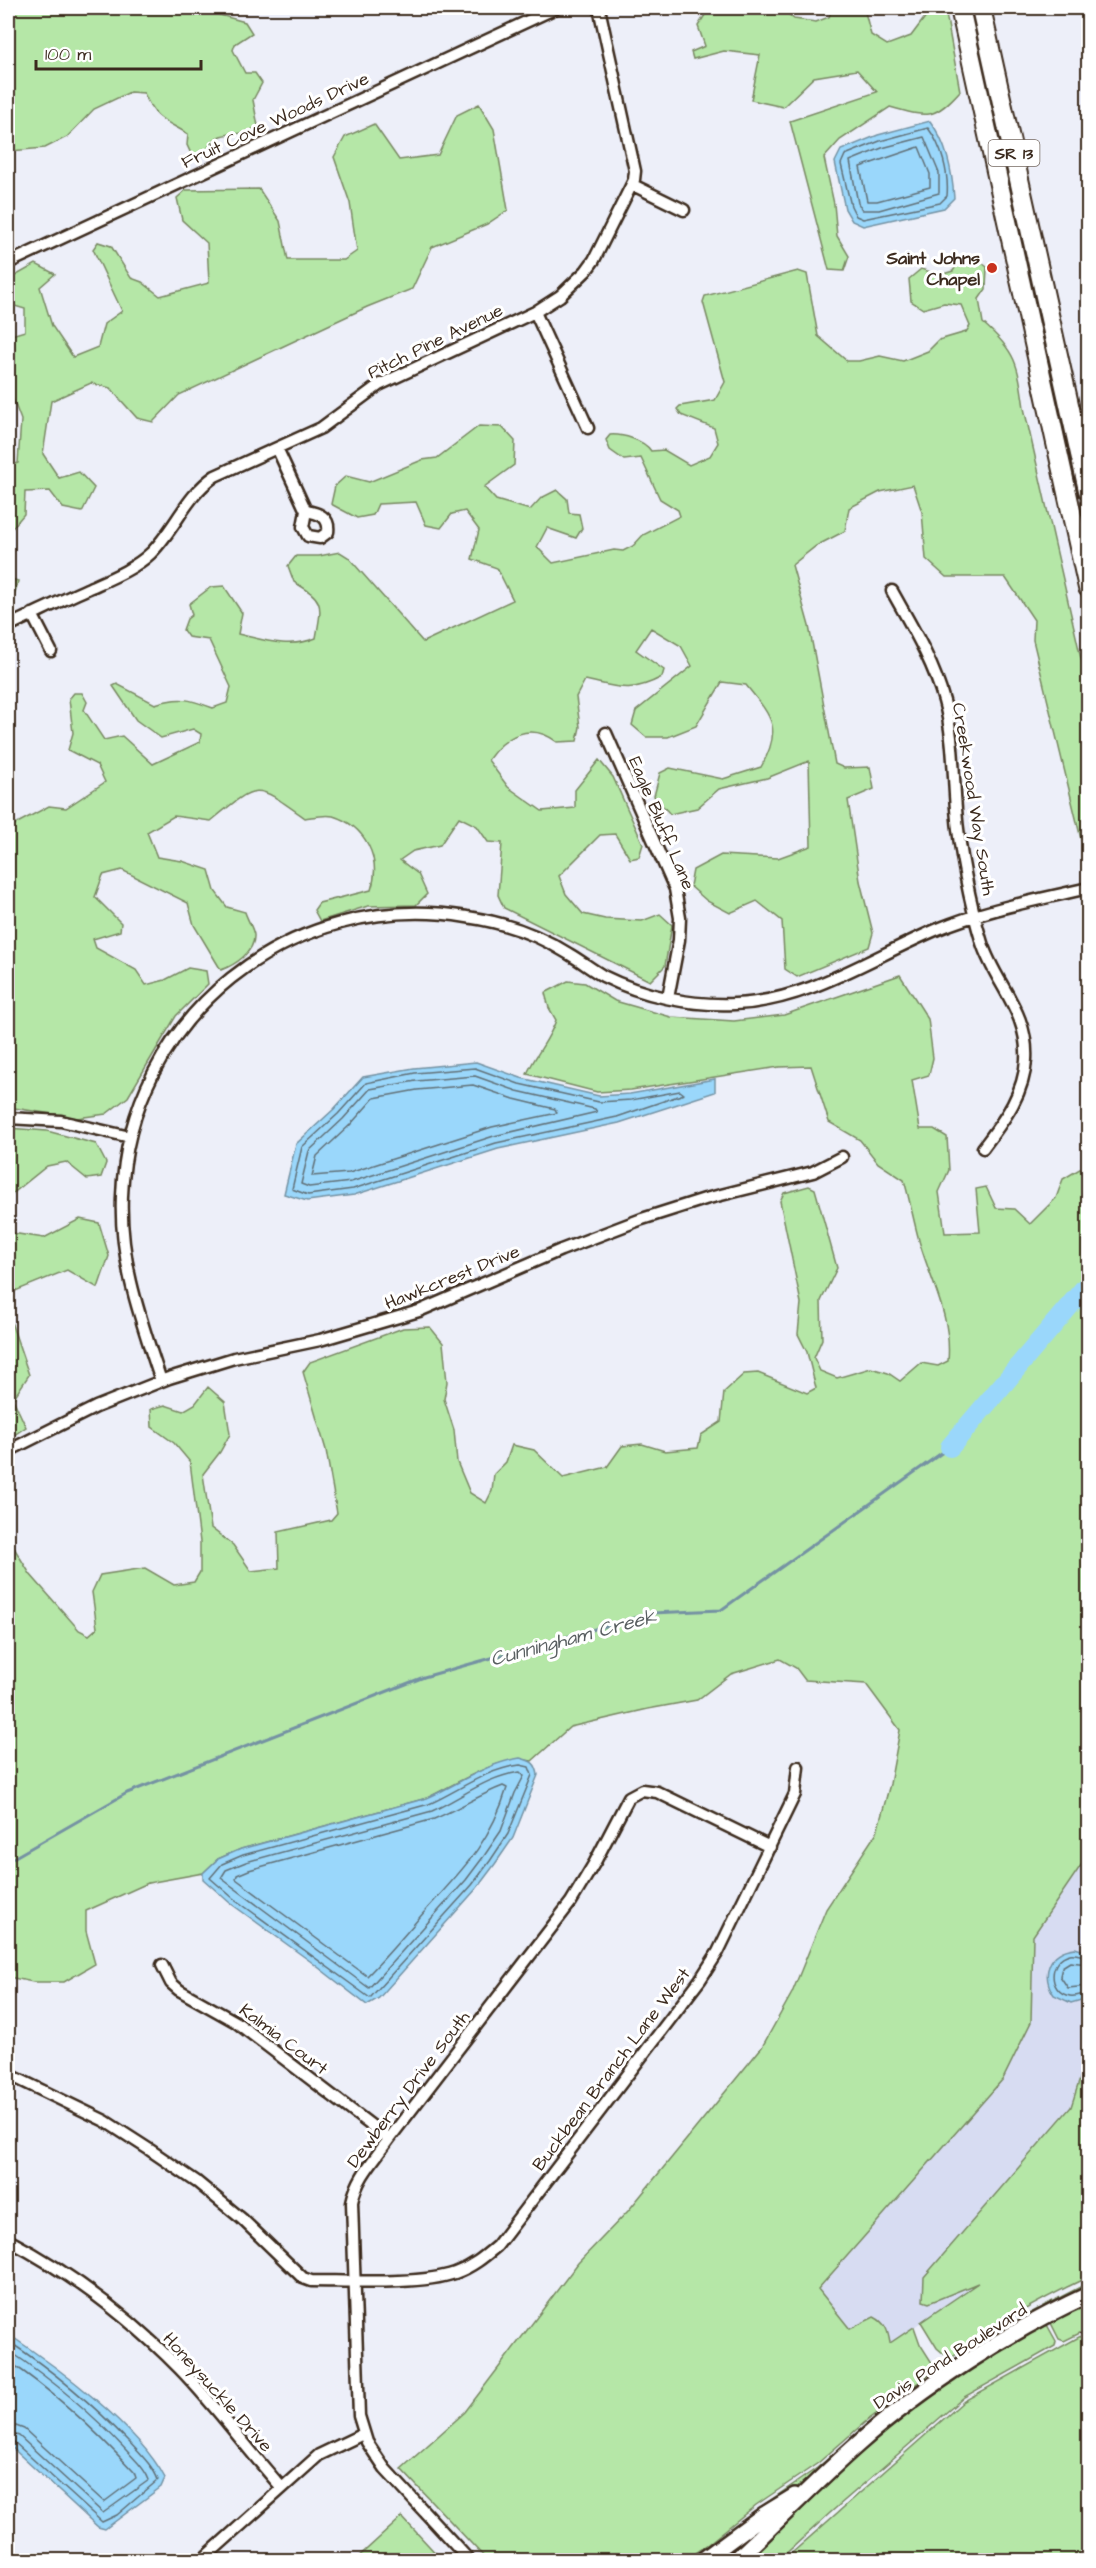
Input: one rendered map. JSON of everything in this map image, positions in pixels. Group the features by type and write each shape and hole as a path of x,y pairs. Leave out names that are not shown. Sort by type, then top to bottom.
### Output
{"main road":[{"name":"SR 13","path":"960,8 1089,588"},
{"name":"SR 13","path":"981,8 1089,490"},
{"path":"1026,302 1046,299"}],"street":[{"name":"Fruit Cove Woods Drive","path":"8,262 556,8"},
{"name":"Pitch Pine Avenue","path":"8,626 141,562 159,543 190,498 203,484 215,476 321,428 379,384 535,312 560,296 586,272 633,184 635,171 600,8"},
{"path":"633,184 684,210"},
{"path":"535,312 588,428"},
{"path":"277,448 306,511"},
{"name":"Creekwood Way South","path":"892,591 926,650 944,703 953,756 956,810 962,855 976,915 986,952 1016,1009 1026,1044 1024,1076 1017,1097 983,1148"},
{"path":"32,614 51,651"},
{"name":"Eagle Bluff Lane","path":"606,733 675,889 680,918 679,940 668,998"},
{"path":"161,1381 133,1298 123,1244 122,1194 130,1137 142,1100 164,1054 186,1023 211,995 257,958 283,944 340,922 374,915 421,912 487,921 548,942 623,985 668,998 711,1004 736,1004 790,994 858,968 940,928 976,915 1089,888"},
{"path":"8,1118 61,1121 130,1137"},
{"name":"Hawkcrest Drive","path":"8,1451 96,1407 161,1381 234,1358 320,1340 419,1311 633,1222 705,1199 813,1172 842,1157"},
{"name":"Buckbean Branch Lane West","path":"8,2074 105,2121 197,2182 242,2219 303,2278 311,2281 354,2281 437,2278 474,2264 497,2246 700,1980 718,1952 795,1794 798,1767"},
{"name":"Dewberry Drive South","path":"469,2560 385,2469 363,2434 357,2394 352,2202 355,2190 360,2179 389,2139 571,1902 595,1862 628,1797 642,1790 657,1792 770,1847"},
{"name":"Kalmia Court","path":"162,1965 171,1983 179,1990 236,2022 389,2139"},
{"name":"Honeysuckle Drive","path":"8,2240 82,2285 146,2337 212,2404 282,2488"},
{"name":"Davis Pond Boulevard","path":"736,2560 813,2485 897,2412 948,2376 1019,2332 1089,2295"},
{"path":"202,2560 328,2448 363,2434"},
{"name":"Davis Pond Boulevard","path":"703,2560 764,2515 813,2485"},
{"path":"8,2556 12,2560"}],"shaded area":[{"path":"1088,1855 1088,2054 1071,2107 924,2277 929,2303 982,2281 889,2344 874,2317 851,2329 818,2290 1003,2079 1031,2022 1033,1936"}],"green space":[{"path":"8,8 214,8 216,14 245,22 252,33 235,44 233,50 245,73 255,73 262,83 253,100 258,126 250,131 222,136 210,144 205,154 193,158 187,145 188,134 157,114 144,93 130,92 94,109 67,137 45,148 10,151 8,146"},
{"path":"780,8 794,19 816,22 829,17 833,8 864,8 871,35 887,45 911,36 929,12 928,8 945,8 960,91 943,108 929,114 913,113 890,107 840,140 824,158 834,204 837,236 849,256 844,271 829,270 790,121 877,92 857,70 814,77 783,107 751,100 760,55 724,51 693,59 691,52 705,46 698,26 708,10"},
{"path":"479,104 494,129 508,210 487,224 432,247 412,289 367,307 179,395 153,422 137,418 110,388 91,383 51,401 43,454 59,478 79,472 94,488 82,512 63,508 50,491 25,492 24,514 8,533 8,467 18,463 21,420 8,386 8,336 25,331 25,309 8,304 8,280 36,264 55,274 40,287 52,326 73,357 98,347 104,324 122,311 93,249 98,242 111,246 131,278 142,282 160,296 209,283 207,243 182,220 177,198 186,190 259,189 280,221 288,260 344,260 357,251 350,203 334,157 345,137 374,124 399,160 438,155 457,115"},
{"path":"977,259 987,267 986,289 979,299 983,323 1009,351 1020,381 1024,408 1088,689 1088,868 1033,640 1034,620 1005,577 946,577 926,559 922,512 913,485 880,492 849,508 845,531 816,546 792,565 809,626 835,764 844,768 870,767 874,789 848,800 860,881 873,933 869,947 797,977 785,969 782,921 757,901 730,913 707,901 690,886 693,870 721,855 778,858 811,846 809,761 767,778 719,789 697,808 670,814 654,796 660,773 670,768 723,779 761,767 768,754 773,732 768,715 746,685 722,682 696,726 668,737 646,737 632,725 636,711 692,666 681,646 651,628 636,650 664,670 662,677 641,686 624,688 585,680 576,697 580,727 577,741 557,742 547,736 528,732 510,738 488,760 508,787 542,811 575,808 575,790 599,760 613,777 643,844 639,857 630,859 615,834 600,835 559,876 566,894 583,914 605,919 642,921 660,914 672,925 665,966 650,981 504,908 498,895 502,843 488,842 477,826 459,817 440,845 413,851 400,860 418,874 427,894 416,905 368,906 320,921 314,910 319,903 371,890 374,866 368,845 354,827 344,821 330,815 305,818 276,798 257,791 238,799 211,821 174,816 147,832 157,857 182,861 209,870 215,891 227,907 245,912 254,935 248,952 232,965 221,970 194,925 188,903 122,870 103,875 95,897 121,923 120,931 93,939 96,948 136,970 146,985 165,980 188,968 206,971 208,984 176,1016 128,1097 106,1114 77,1118 8,1107 8,828 49,806 66,808 105,782 97,765 68,750 73,733 69,699 74,693 82,693 87,702 84,710 104,740 122,736 153,764 200,742 201,734 193,729 161,738 136,720 113,686 117,684 155,704 184,700 213,708 227,703 231,687 209,640 188,637 183,630 187,619 192,615 189,604 211,587 224,586 242,613 238,634 287,643 316,638 319,604 311,594 294,582 288,566 296,556 319,556 340,552 348,557 423,642 513,600 497,568 472,559 479,530 465,511 452,514 441,528 426,525 416,502 378,504 373,515 357,518 331,504 335,486 346,476 369,482 422,460 437,458 479,426 502,427 515,441 514,465 484,487 496,500 530,510 541,498 557,490 567,499 569,513 579,514 582,528 576,538 547,528 537,547 553,563 614,550 623,551 633,546 643,535 680,516 678,510 660,499 641,458 624,460 610,450 606,440 610,435 632,438 651,451 664,450 689,465 710,456 718,443 714,428 681,415 677,409 680,406 715,400 725,382 703,302 705,296 798,271 807,274 818,336 847,361 880,356 903,361 928,351 939,340 966,332 970,326 961,305 944,303 923,309 911,301 909,279 921,269 940,275 953,271 960,260"},
{"path":"8,578 18,581 14,596 8,601"},
{"path":"900,975 928,1019 933,1058 929,1075 912,1080 920,1129 934,1129 947,1137 949,1170 939,1192 945,1233 980,1232 976,1189 986,1187 996,1208 1014,1209 1030,1224 1056,1198 1063,1179 1088,1164 1088,1855 1033,1936 1031,2022 1003,2079 818,2289 850,2329 874,2317 886,2328 890,2343 914,2327 920,2344 936,2369 864,2423 818,2463 756,2505 708,2544 684,2560 487,2560 401,2469 465,2412 578,2263 628,2211 762,2047 792,1993 826,1909 877,1832 890,1784 900,1730 866,1684 805,1680 796,1668 780,1659 731,1674 697,1700 570,1727 532,1761 519,1760 492,1766 427,1798 241,1849 218,1859 203,1873 148,1883 86,1911 86,1931 95,1964 64,1982 33,1982 8,1977 8,1538 30,1574 79,1630 89,1635 97,1628 92,1592 100,1575 145,1568 174,1585 194,1582 200,1572 200,1542 190,1462 174,1443 152,1427 151,1409 165,1405 183,1411 195,1404 208,1387 225,1402 230,1434 203,1474 211,1528 233,1545 251,1571 279,1568 278,1532 331,1520 337,1513 326,1450 303,1372 310,1362 403,1328 430,1327 443,1343 447,1382 444,1399 454,1430 457,1462 470,1493 486,1503 492,1491 494,1474 506,1462 512,1445 534,1450 563,1478 607,1467 622,1446 642,1444 665,1451 698,1448 701,1435 721,1422 724,1392 744,1374 758,1373 807,1393 816,1388 807,1352 798,1334 801,1303 780,1201 784,1193 809,1186 815,1189 837,1268 821,1301 822,1339 814,1358 820,1371 837,1378 871,1368 888,1373 900,1381 921,1363 938,1366 948,1361 944,1316 920,1244 904,1180 878,1163 860,1140 829,1122 811,1066 779,1067 631,1090 597,1092 527,1074 556,1020 549,1008 545,993 568,981 585,983 615,1001 671,1017 734,1021 784,1015"},
{"path":"8,1128 47,1131 96,1144 106,1163 101,1177 87,1179 66,1162 47,1166 11,1195 8,1210"},
{"path":"8,1216 12,1233 44,1238 80,1219 99,1223 109,1256 98,1288 67,1270 8,1294"},
{"path":"8,1313 29,1375 13,1399 26,1427 8,1439"},
{"path":"1088,2054 1088,2277 1016,2314 950,2359 937,2348 921,2322 978,2283 929,2303 923,2301 924,2277 1071,2107"},
{"path":"1088,2283 1088,2288 1045,2310 1043,2306"},
{"path":"1088,2302 1088,2329 1064,2341 1059,2339 1050,2321"},
{"path":"1038,2309 1040,2313 962,2359 956,2360 988,2336"},
{"path":"1046,2323 1056,2341 1055,2346 964,2397 779,2560 740,2560 886,2430 976,2366"},
{"path":"1088,2332 1088,2560 784,2560 964,2401"},
{"path":"936,2373 935,2378 820,2470 695,2560 690,2560 817,2468 881,2414"},
{"path":"402,2517 442,2560 355,2560"},
{"path":"768,2519 770,2523 729,2560 713,2560"}],"water":[{"path":"930,121 941,139 948,158 954,198 944,208 863,226 852,221 845,209 835,162 841,150 878,135"},
{"path":"476,1062 521,1078 599,1096 630,1094 715,1079 715,1092 619,1123 498,1149 354,1195 307,1201 284,1194 296,1144 334,1109 363,1077 414,1068"},
{"path":"520,1758 533,1763 538,1775 513,1838 477,1888 379,1998 367,2005 230,1903 203,1879 203,1873 218,1859 241,1849 427,1798 484,1769"},
{"path":"1075,1948 1088,1952 1088,1998 1071,2003 1054,1995 1050,1987 1048,1972 1053,1959 1066,1950"},
{"path":"8,2334 72,2380 116,2418 136,2438 165,2478 161,2487 105,2529 98,2527 8,2444"}],"waterway":[{"name":"Cunningham Creek","path":"950,1447 1088,1284"},
{"name":"Cunningham Creek","path":"8,1861 127,1793 424,1677 652,1613 721,1610 950,1447"}],"place":[{"name":"Saint Johns Chapel","path":"992,268"}]}
